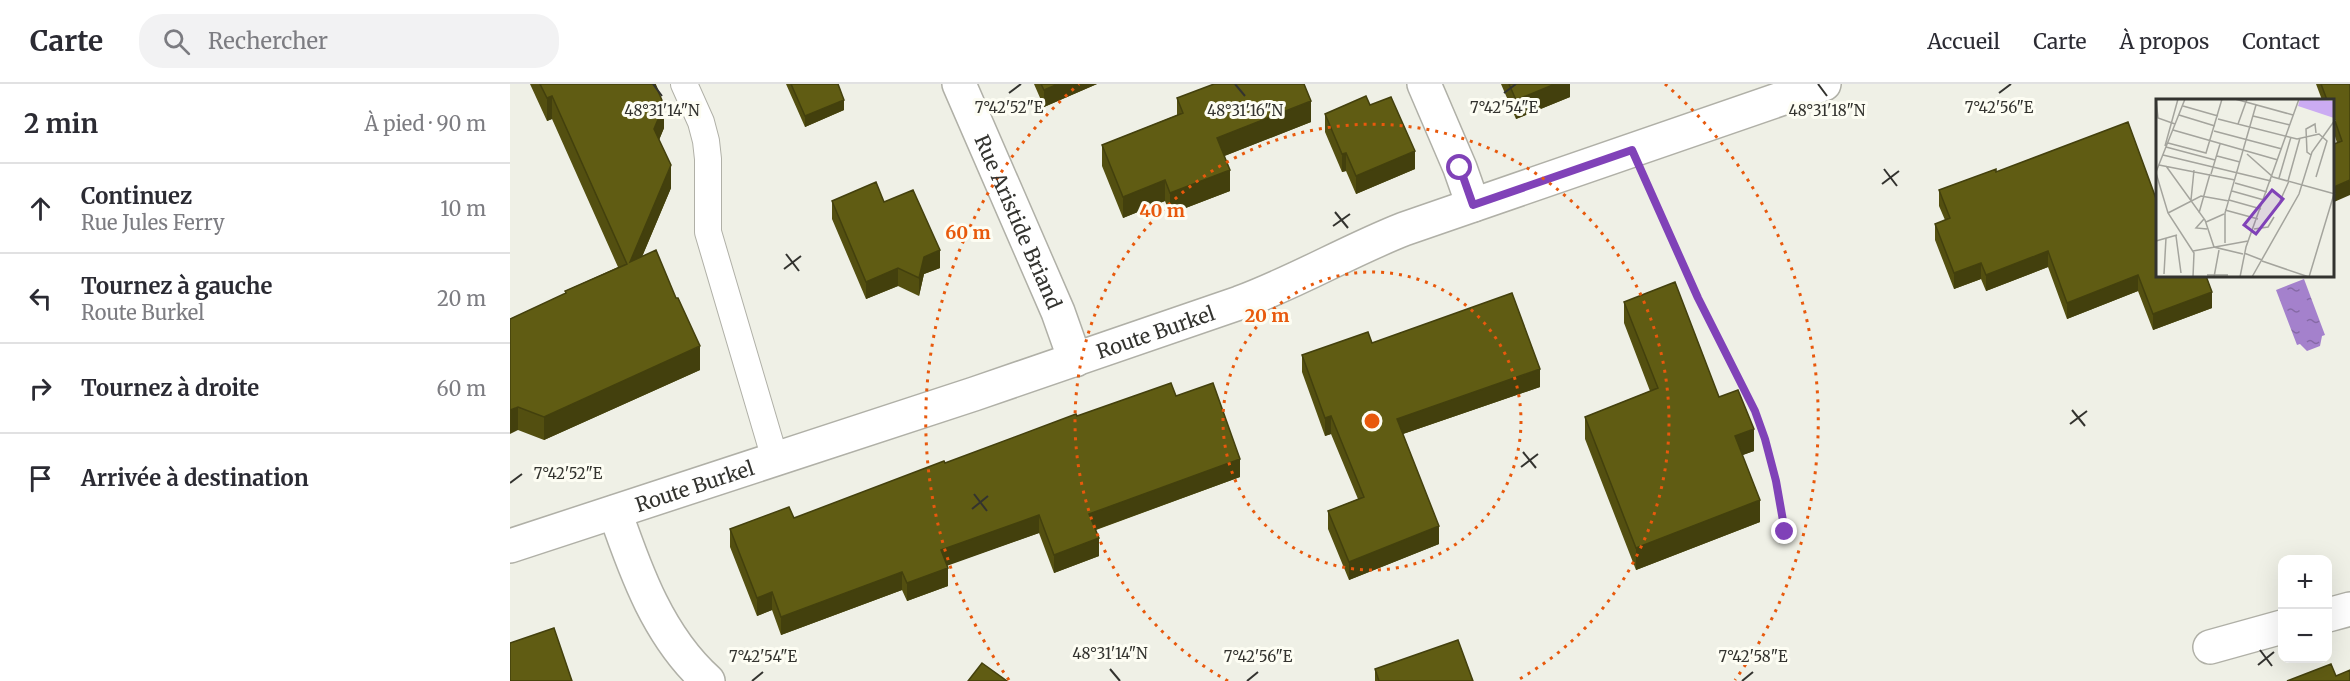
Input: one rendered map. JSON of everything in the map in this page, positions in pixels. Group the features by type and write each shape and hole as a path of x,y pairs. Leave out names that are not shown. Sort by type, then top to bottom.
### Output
{"street":[{"name":"Rue Aristide Briand","path":"959,84 1058,312 1074,360"},
{"path":"1424,84 1460,168 1473,205"},
{"name":"Route Burkel","path":"510,546 1074,360 1271,292 1380,239 1824,84"},
{"path":"615,512 631,556 666,631 682,656 708,681"},
{"path":"2332,614 2350,609"},
{"path":"2210,647 2278,628"}],"lane":[{"path":"684,84 701,122 706,141 708,232 775,459"}],"path":[{"path":"1632,150 1698,298 1755,411 1776,481 1785,532"}],"water":[{"path":"2304,279 2325,335 2322,336 2320,346 2307,351 2300,344 2297,345 2276,290"}],"building":[{"path":"540,84 655,84 664,105 654,129 671,165 630,262 656,250 676,298 700,346 544,417 518,407 510,410 510,319 566,293 565,291 627,264 552,96 547,98"},
{"path":"791,84 838,84 844,100 805,116"},
{"path":"1041,84 1058,84 1044,90"},
{"path":"1214,84 1304,84 1311,101 1217,138 1230,170 1170,193 1165,180 1123,197 1102,145 1183,113 1177,98"},
{"path":"1509,84 1555,84 1516,100"},
{"path":"2321,84 2350,84 2350,180 2335,187 2335,144 2342,141 2335,121 2335,99 2327,99"},
{"path":"1366,96 1370,105 1391,97 1415,151 1356,176 1346,153 1342,154 1325,114"},
{"path":"2128,122 2156,199 2156,278 2207,278 2212,292 2153,314 2138,275 2067,303 2048,251 1986,275 1981,263 1954,273 1935,224 1950,218 1939,190 1996,169 1996,172"},
{"path":"876,182 884,202 913,190 940,250 924,257 919,278 898,268 866,282 832,201"},
{"path":"1675,282 1719,397 1738,390 1754,429 1735,436 1760,500 1636,548 1585,417 1658,388 1624,302"},
{"path":"1512,293 1540,369 1397,419 1439,526 1349,562 1328,511 1364,497 1331,416 1325,418 1302,355 1368,332 1372,343"},
{"path":"1171,383 1176,396 1213,383 1240,459 1089,514 1099,538 1054,555 1039,515 941,550 948,568 907,583 902,572 781,617 772,592 757,598 730,529 789,507 794,518 944,461 945,463 1076,414 1077,416"},
{"path":"554,628 572,681 510,681 510,643"},
{"path":"1458,640 1473,681 1379,681 1375,669"},
{"path":"982,663 1007,681 968,681"},
{"path":"2331,664 2336,676 2350,670 2350,681 2287,681"}],"route":[{"path":"1460,168 1473,205 1632,150 1698,298 1755,411 1776,481 1785,532"}]}
